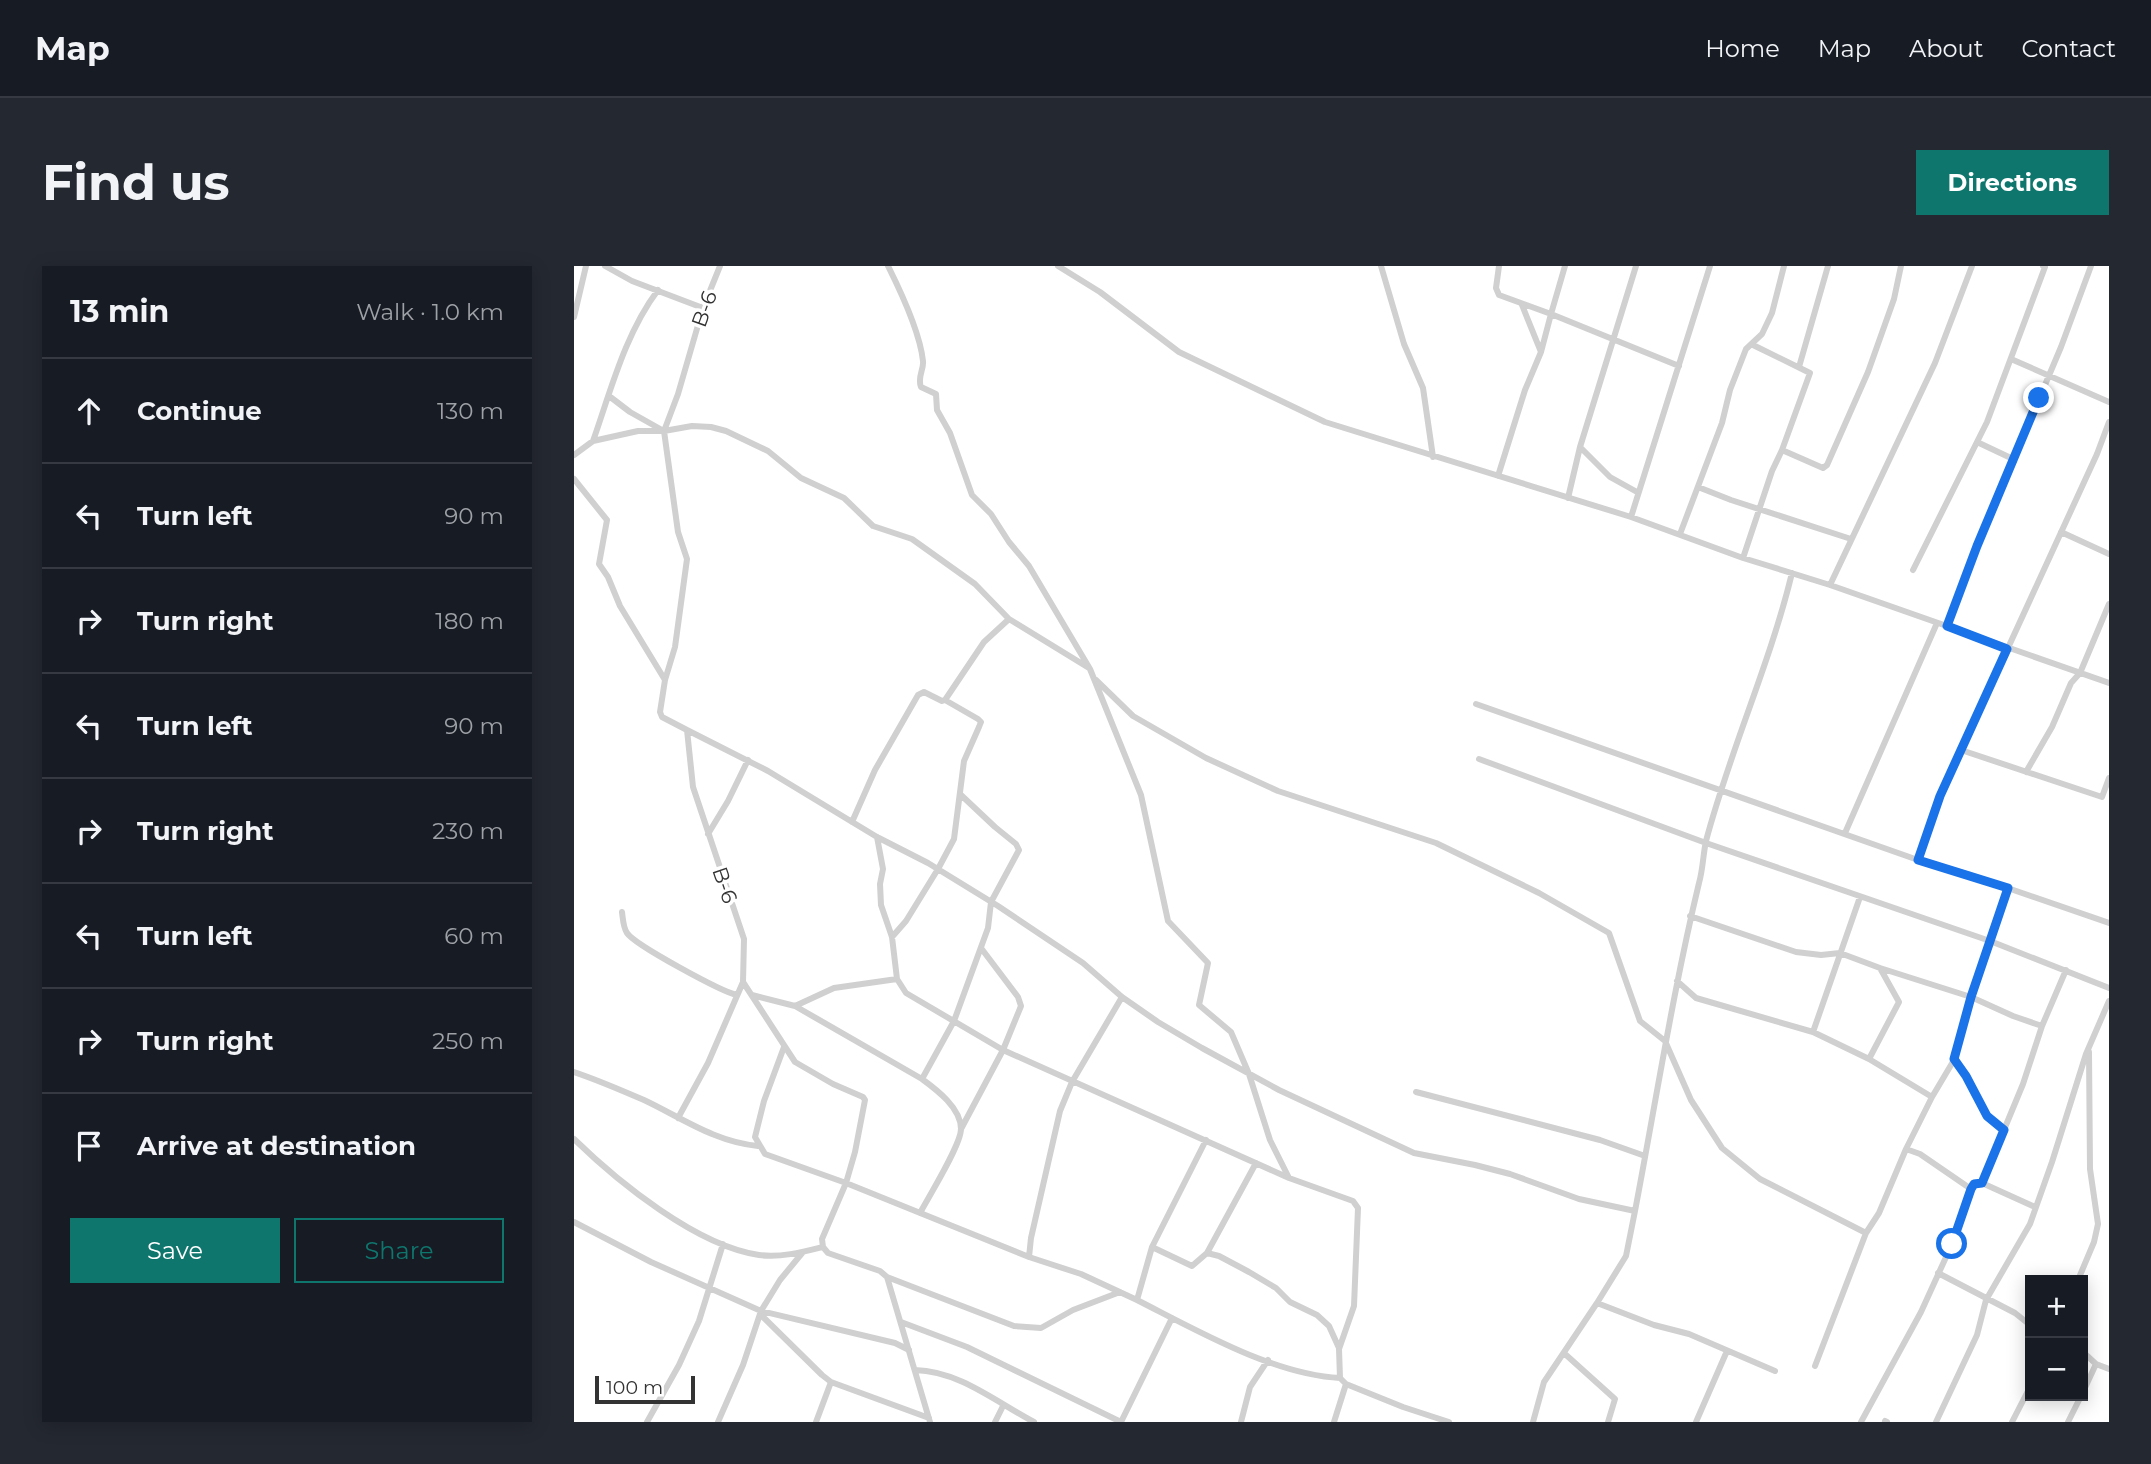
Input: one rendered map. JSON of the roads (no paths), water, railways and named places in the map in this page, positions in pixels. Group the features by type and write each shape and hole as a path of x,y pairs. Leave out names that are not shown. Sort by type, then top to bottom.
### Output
{"street":[{"path":"574,317 586,266"},
{"path":"605,266 632,281 703,308"},
{"name":"B-6","path":"720,266 703,308 664,430 678,532 687,559 675,647 665,680 660,712 662,717 687,730 693,787 744,939 744,982"},
{"path":"888,266 924,363 918,381 921,387 936,394 937,410 950,433 972,495 991,514 1029,566 1094,678 1141,795 1168,921 1208,963 1199,1005 1231,1032 1249,1074 1270,1140 1289,1178"},
{"path":"1058,266 1100,292 1178,352 1325,422 1630,517 2109,683"},
{"path":"1381,266 1404,344 1423,388 1433,457"},
{"path":"1499,266 1496,288 1499,295 1551,313 1679,366"},
{"path":"1498,476 1525,390 1541,352 1565,266"},
{"path":"1568,498 1580,447 1636,266"},
{"path":"1630,517 1710,266"},
{"path":"1680,534 1722,423 1730,390 1746,349 1762,334 1772,313 1784,266"},
{"path":"1799,367 1828,266"},
{"path":"1782,450 1823,468 1827,465 1868,372 1894,299 1901,266"},
{"path":"1830,585 1935,363 1972,266"},
{"path":"1913,570 1987,422 2044,266"},
{"path":"1947,626 2091,266"},
{"path":"593,441 633,334 647,304 658,290"},
{"path":"1522,305 1541,352"},
{"path":"1744,558 1772,471 1810,373 1753,345"},
{"path":"2011,359 2109,402"},
{"path":"609,396 630,412 664,430"},
{"path":"1918,860 1940,796 2098,454 2109,422"},
{"path":"574,455 593,441 638,431 711,427 768,452 801,478 844,498 873,526 912,539 975,584 1009,619 1090,669"},
{"path":"1977,442 2013,459"},
{"path":"1580,447 1611,477 1637,492"},
{"path":"575,481 607,520 600,564 620,606 665,680"},
{"path":"1698,487 1851,539"},
{"path":"2061,532 2109,554"},
{"path":"1533,1422 1544,1382 1626,1256 1665,1041 1706,843 1721,790 1782,614 1793,573"},
{"path":"2026,772 2052,727 2071,682 2080,673 2109,604"},
{"path":"945,700 984,642 995,635 1009,619"},
{"path":"1845,833 1937,623"},
{"path":"1094,678 1132,716 1206,758 1278,791 1436,843 1539,893 1609,933 1640,1021 1665,1041 1691,1100 1722,1148 1760,1179 1866,1233"},
{"path":"852,822 875,770 918,695 924,692 945,700 981,722 964,761 954,839 938,870 892,937"},
{"path":"1476,704 1918,860 2109,923"},
{"path":"687,730 748,760 991,902 1083,963 1122,997 1191,1042 1249,1074 1414,1153 1510,1174 1579,1199 1635,1211"},
{"path":"1961,750 2105,798 2109,778"},
{"path":"708,834 748,760"},
{"path":"1479,760 1990,942 2109,988"},
{"path":"922,1079 954,1021 988,928 991,902 999,892 1019,847 961,795"},
{"path":"877,837 883,869 880,884 881,905 892,937 897,979 906,993 1003,1050 1289,1178 1353,1201 1358,1208 1354,1306 1339,1349 1340,1378"},
{"path":"1815,1366 1866,1233 1879,1213 1906,1149 1954,1059 1971,997 2008,888"},
{"path":"1813,1032 1860,897"},
{"path":"622,912 624,928 640,945 693,973 707,984 737,995"},
{"path":"1690,916 1796,951 1821,955 1840,953 1971,997 2042,1026"},
{"path":"920,1213 1003,1050 1021,1006 981,948"},
{"path":"1869,1059 1899,1002 1880,968"},
{"path":"1982,1183 2066,970"},
{"path":"795,1006 834,988 897,979"},
{"path":"1677,981 1696,998 1813,1032 1869,1059 1932,1097"},
{"path":"744,982 795,1062 865,1100 846,1183 822,1239 823,1247 828,1253 880,1271 887,1277 1014,1326 1026,1328 1041,1328 1073,1310 1121,1292"},
{"path":"678,1118 708,1063 744,982"},
{"path":"752,995 795,1006 922,1079 941,1093 949,1103 961,1129"},
{"path":"1029,1257 1060,1111 1072,1082 1122,997"},
{"path":"1936,1422 1977,1335 1986,1300 2030,1224 2089,1047 2109,1002"},
{"path":"784,1047 764,1101 755,1137 765,1154 846,1183 1029,1257 1081,1274 1208,1336 1268,1360 1319,1377 1340,1378 1346,1384 1449,1422"},
{"path":"2080,1275 2094,1242 2098,1224 2090,1169 2089,1047"},
{"path":"1954,1059 1987,1116 2004,1130"},
{"path":"574,1072 645,1101 737,1144 758,1146"},
{"path":"1416,1092 1600,1140 1645,1156"},
{"path":"574,1139 651,1205 723,1244 759,1255 803,1252 823,1247"},
{"path":"1137,1300 1152,1247 1206,1140"},
{"path":"1906,1149 1920,1154 1971,1189"},
{"path":"1152,1247 1192,1266 1207,1253 1256,1163"},
{"path":"1861,1422 1916,1321 1974,1184 1982,1183 2035,1207"},
{"path":"574,1222 760,1312 895,1343 909,1350"},
{"path":"647,1422 679,1365 699,1321 723,1244"},
{"path":"718,1422 743,1365 760,1312 780,1280 803,1252"},
{"path":"1207,1253 1236,1264 1276,1289 1290,1302 1317,1315 1329,1326 1339,1349"},
{"path":"1938,1273 2015,1313 2025,1321"},
{"path":"887,1277 930,1420"},
{"path":"1597,1303 1654,1325 1689,1334 1775,1371"},
{"path":"760,1312 831,1382 930,1420"},
{"path":"901,1322 967,1347 1121,1422 1172,1318"},
{"path":"1696,1422 1727,1351"},
{"path":"1564,1354 1615,1399 1608,1422"},
{"path":"2088,1357 2096,1364 2109,1369"},
{"path":"1241,1422 1250,1387 1268,1360"},
{"path":"2088,1381 2096,1364"},
{"path":"915,1370 934,1370 946,1374 1034,1422"},
{"path":"816,1422 831,1382"},
{"path":"1334,1422 1346,1384"},
{"path":"2012,1422 2025,1397"},
{"path":"2068,1422 2078,1401"},
{"path":"995,1422 1003,1406"}]}
